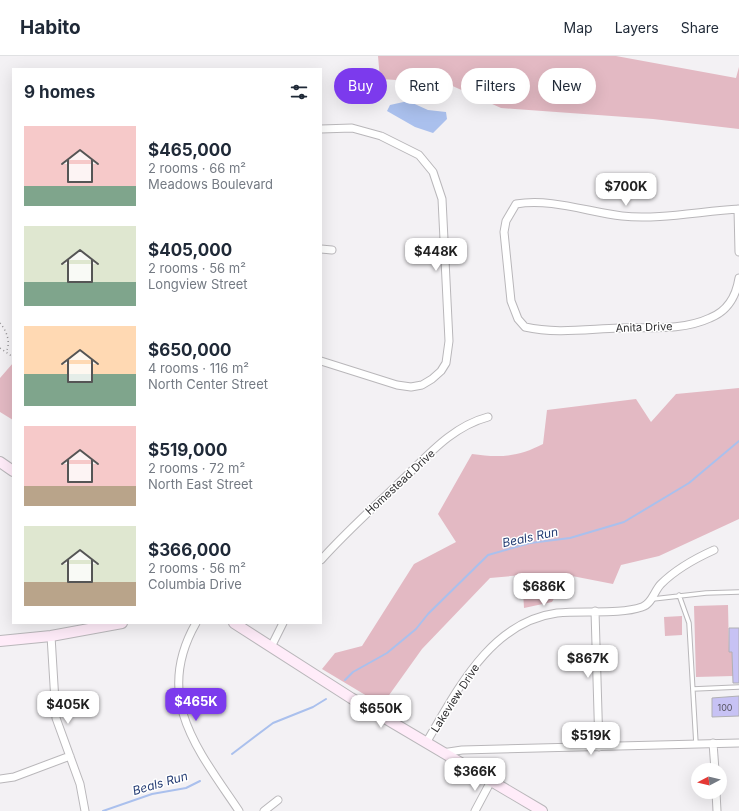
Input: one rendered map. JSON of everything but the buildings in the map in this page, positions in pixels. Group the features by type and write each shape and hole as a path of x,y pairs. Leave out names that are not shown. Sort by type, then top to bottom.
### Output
{"main road":[{"path":"0,462 12,470"},
{"path":"0,641 51,636 117,624"},
{"path":"236,624 442,753 542,811"}],"street":[{"path":"322,129 352,128 381,136 419,155 433,172 442,199 449,341 446,363 441,371 432,380 411,387 397,385 322,361"},
{"name":"Anita Drive","path":"738,209 634,216 545,203 516,204 506,221 504,238 510,302 518,319 525,327 556,330 661,327 691,324 711,318 728,306 734,298 739,278"},
{"path":"738,209 739,252"},
{"path":"322,249 332,250"},
{"name":"Homestead Drive","path":"322,559 344,535 444,440 466,425 488,417"},
{"name":"Lakeview Drive","path":"426,743 467,676 480,658 496,643 514,630 534,620 555,614 622,610 644,607 652,599 656,589 672,573 714,550"},
{"path":"595,611 599,746"},
{"path":"195,624 189,635 181,656 178,677 179,699 184,720 194,740 239,811"},
{"path":"271,647 282,624"},
{"path":"51,636 54,705 58,725 80,784 85,811"},
{"path":"713,743 714,763"},
{"path":"442,753 462,750 739,743"},
{"path":"0,779 14,777 70,756"},
{"path":"476,811 491,781"},
{"path":"716,799 717,811"},
{"path":"264,811 278,800"}],"lane":[{"path":"652,599 679,595 739,592"},
{"path":"679,595 689,623 696,744"},
{"path":"694,689 739,687"}],"path":[{"path":"0,323 8,340 9,348 6,352"},
{"path":"0,348 12,356"}],"shaded area":[{"path":"378,56 616,56 736,78 739,67 739,129 653,119 501,108 492,104 530,104 530,68 461,68 461,90 453,86 453,68 395,68 395,80 387,79 387,68 379,68"},
{"path":"12,364 12,419 0,412 0,378"},
{"path":"739,388 739,519 659,556 621,565 613,584 567,575 552,602 524,608 522,575 490,578 422,649 382,705 322,669 335,653 362,646 414,564 456,542 438,514 472,454 500,456 517,454 543,444 547,410 636,399 651,422 676,394"},
{"path":"728,605 729,652 732,652 733,676 696,677 694,606"},
{"path":"682,616 682,635 665,636 664,617"}],"water":[{"path":"415,104 428,110 446,112 447,119 433,133 415,127 387,111 390,105"}],"waterway":[{"name":"Beals Run","path":"345,680 353,672 387,653 416,629 428,614 488,555 530,543 570,538 624,522 689,483 739,441"},
{"name":"Beals Run","path":"232,754 273,723 313,707 326,699"},
{"name":"Beals Run","path":"103,811 152,794 186,788 200,781"}]}
